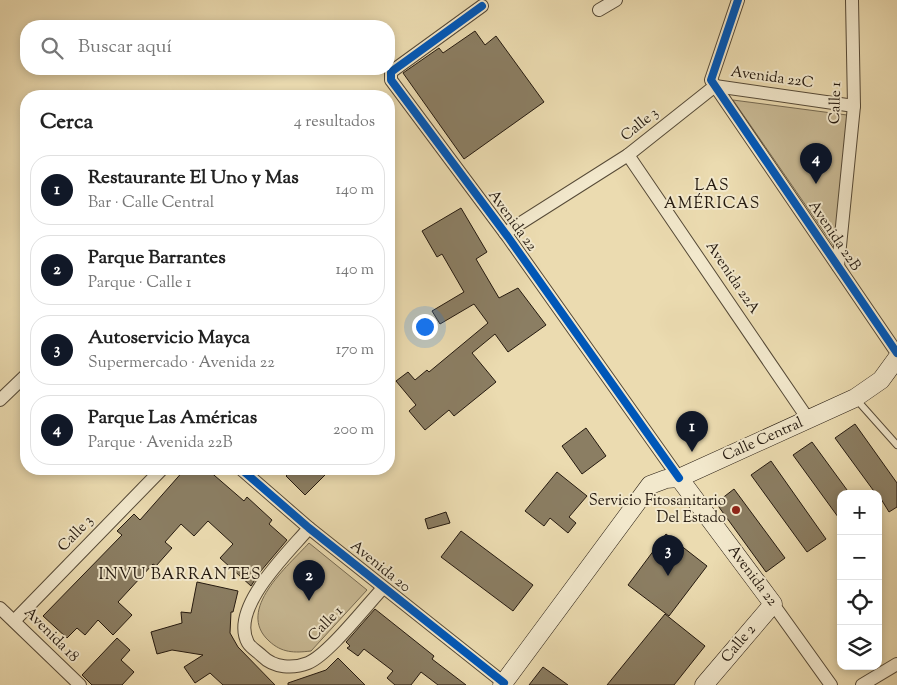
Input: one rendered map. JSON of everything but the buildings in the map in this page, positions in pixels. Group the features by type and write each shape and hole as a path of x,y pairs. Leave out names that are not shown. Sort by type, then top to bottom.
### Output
{"main road":[{"name":"Calle Central","path":"503,684 646,489 661,481 679,478 855,398 881,380 897,358"},
{"name":"Avenida 22","path":"679,478 773,604"},
{"name":"Calle 2","path":"704,685 773,604"}],"street":[{"path":"599,10 616,0"},
{"path":"715,86 711,80 738,0"},
{"name":"Calle 1","path":"838,266 854,106 852,0"},
{"name":"Avenida 22","path":"395,69 482,6"},
{"name":"Avenida 22","path":"390,75 679,478"},
{"name":"Avenida 22C","path":"715,86 854,106"},
{"name":"Calle 3","path":"505,233 628,155 715,86"},
{"name":"Avenida 22B","path":"715,86 897,353"},
{"name":"Avenida 22A","path":"628,155 808,419"},
{"path":"0,400 20,380"},
{"name":"Calle 3","path":"14,621 156,475"},
{"name":"Avenida 20","path":"248,475 309,528 503,684"},
{"name":"Calle 1","path":"309,528 255,593 244,618 248,643 266,660 288,668 309,663 323,653 383,588"},
{"name":"Avenida 22","path":"773,604 831,685"},
{"name":"Avenida 18","path":"0,608 14,621 66,680 80,685"},
{"path":"862,685 897,664"}],"lane":[{"path":"855,398 897,445"}],"shaded area":[{"path":"733,100 847,115 838,252"},
{"path":"309,543 367,590 311,651 288,651 279,648 269,641 260,629 258,616 261,602 268,589"}],"cycle path":[{"path":"738,0 711,80 897,353"},
{"path":"395,69 482,6"},
{"path":"391,75 391,80 508,237 679,478"},
{"path":"248,475 309,528 504,683"}],"place":[{"name":"Parque Las Américas","path":"816,184"},
{"name":"Restaurante El Uno y Mas","path":"692,452"},
{"name":"Servicio Fitosanitario Del Estado","path":"736,510"},
{"name":"Autoservicio Mayca","path":"668,576"},
{"name":"Parque Barrantes","path":"309,601"}],"district":[{"name":"LAS AMÉRICAS","path":"712,195"},
{"name":"INVU BARRANTES","path":"180,575"}]}
